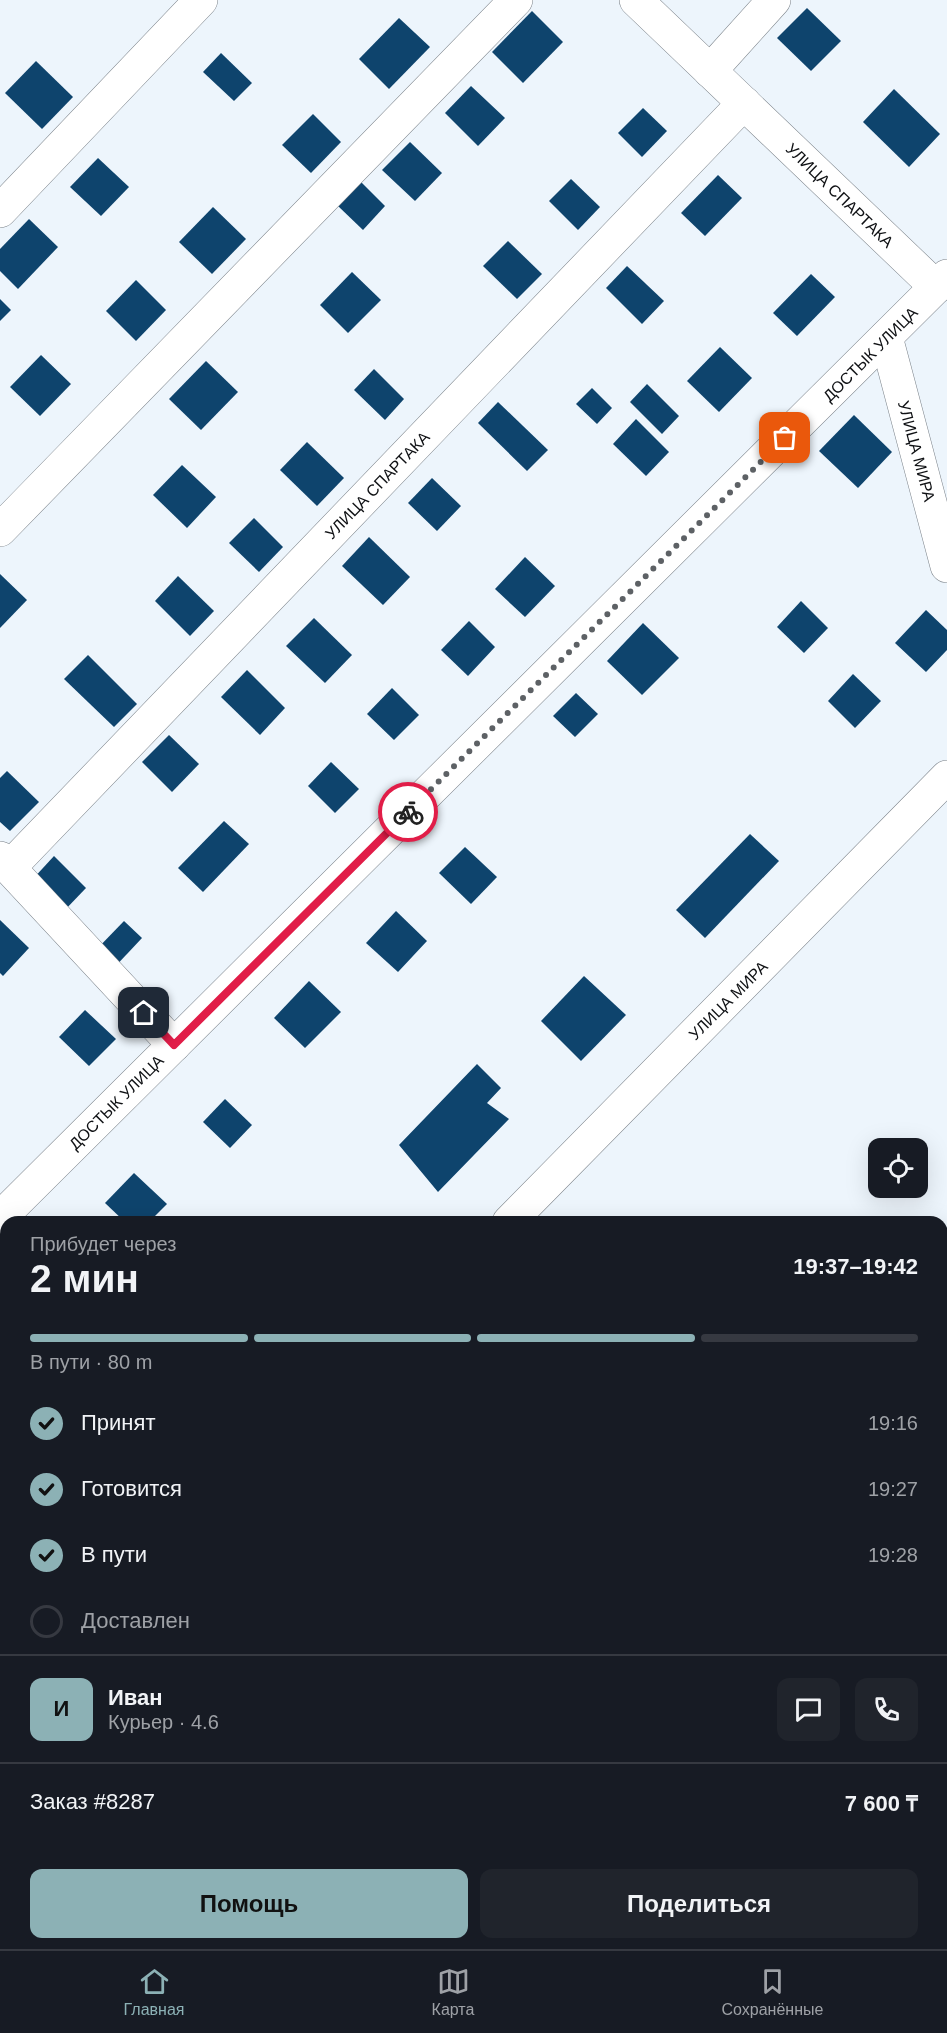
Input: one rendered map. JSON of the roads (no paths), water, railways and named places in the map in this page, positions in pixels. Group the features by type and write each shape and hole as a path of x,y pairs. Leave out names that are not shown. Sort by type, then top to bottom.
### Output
{"street":[{"path":"0,211 201,0"},
{"path":"0,530 516,0"},
{"name":"УЛИЦА СПАРТАКА","path":"636,0 744,103 942,282"},
{"path":"710,71 774,0"},
{"name":"УЛИЦА СПАРТАКА","path":"5,862 744,103"},
{"name":"ДОСТЫК УЛИЦА","path":"2,1216 942,282"},
{"name":"УЛИЦА МИРА","path":"886,337 947,566"},
{"name":"УЛИЦА МИРА","path":"515,1216 947,777"},
{"path":"5,862 174,1045"}]}
